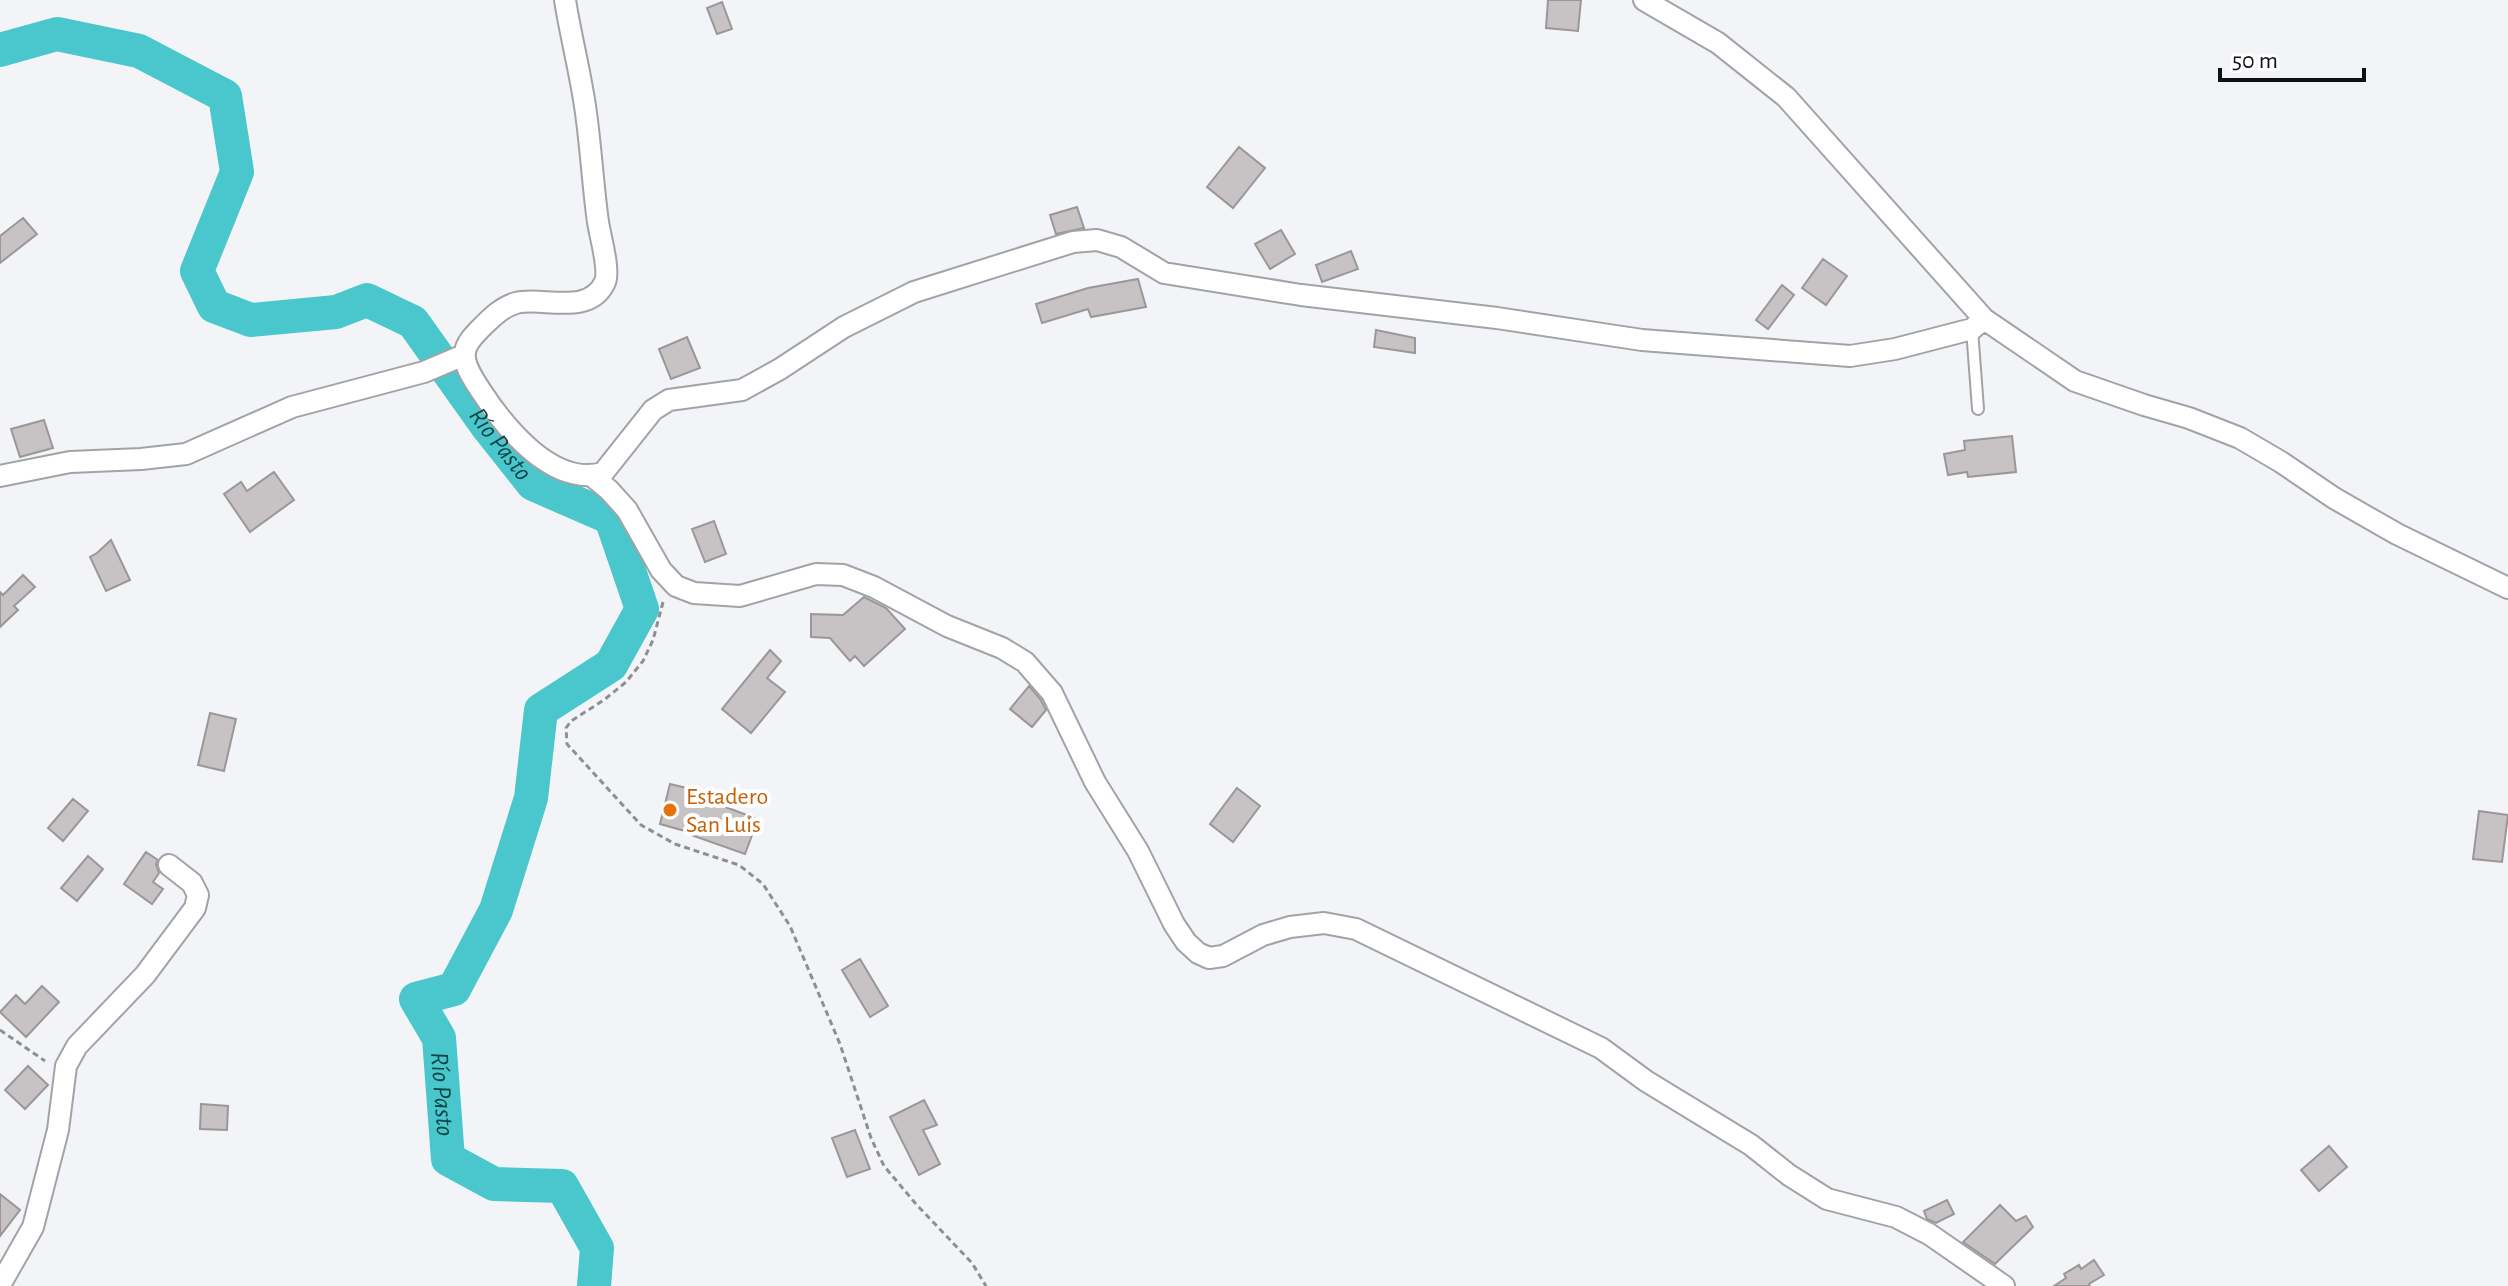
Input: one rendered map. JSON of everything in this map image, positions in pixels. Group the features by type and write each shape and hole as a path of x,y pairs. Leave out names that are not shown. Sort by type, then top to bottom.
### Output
{"street":[{"path":"0,476 70,462 186,454 292,407 424,372 457,358 501,309 518,302 581,302 596,292 605,281 606,267 586,110 565,0"},
{"path":"1644,0 1718,43 1786,97 1978,324 2075,381 2240,438 2397,534 2508,588"},
{"path":"457,358 498,417 529,449 569,473 592,476 603,473 653,410 669,400 742,390 844,327 914,292 1073,242 1097,240 1121,247 1164,273 1301,295 1497,318 1642,340 1850,356 1895,349 1978,324"},
{"path":"592,476 627,510 667,579 676,586 694,593 740,596 816,574 843,575 874,587 947,626 1002,648 1025,662 1052,693 1095,782 1138,851 1174,924 1198,953 1209,958 1223,956 1263,935 1290,927 1324,923 1356,929 1601,1048 1646,1081 1751,1145 1789,1175 1827,1199 1896,1217 1929,1234 2004,1286"},
{"path":"0,1285 33,1227 58,1130 66,1066 77,1046 145,975 195,908 198,895 192,883 169,865"}],"lane":[{"path":"1978,324 1978,409"}],"path":[{"path":"667,579 653,640 643,661 626,682 571,721 566,728 567,744 641,825 675,844 739,865 763,884 790,926 840,1044 871,1138 884,1166 972,1263 986,1286"},
{"path":"0,1030 66,1074"}],"building":[{"path":"1548,0 1581,0 1578,31 1546,28"},
{"path":"722,2 732,29 717,34 707,8"},
{"path":"1239,147 1265,168 1233,208 1207,187"},
{"path":"1077,207 1084,228 1056,234 1050,215"},
{"path":"23,218 37,234 0,263 0,236"},
{"path":"1281,230 1295,254 1270,269 1255,244"},
{"path":"1351,251 1358,269 1322,282 1316,265"},
{"path":"1823,259 1847,276 1826,305 1802,288"},
{"path":"1138,279 1146,307 1091,317 1088,309 1042,323 1036,304 1088,288"},
{"path":"1782,285 1794,295 1768,329 1756,320"},
{"path":"1376,330 1415,338 1415,353 1374,347"},
{"path":"687,337 700,368 671,379 659,349"},
{"path":"44,420 53,448 20,457 11,429"},
{"path":"2012,436 2016,472 1968,477 1967,472 1948,475 1944,454 1965,450 1964,441"},
{"path":"274,472 294,500 250,532 224,494 241,482 247,491"},
{"path":"714,521 726,554 705,562 692,529"},
{"path":"111,540 130,580 106,591 90,557"},
{"path":"23,575 35,587 14,606 18,610 0,627 0,592 3,595"},
{"path":"864,597 886,608 905,629 864,666 855,656 850,661 830,638 811,637 811,614 843,615"},
{"path":"770,650 781,661 767,678 785,692 751,733 722,709"},
{"path":"1029,686 1046,710 1032,727 1010,709"},
{"path":"210,713 236,719 224,771 198,765"},
{"path":"670,784 691,789 690,794 758,819 745,854 660,824"},
{"path":"1237,788 1260,806 1233,842 1210,824"},
{"path":"73,799 88,811 63,841 48,828"},
{"path":"2479,811 2508,815 2502,862 2473,859"},
{"path":"146,852 158,860 159,873 153,882 163,889 152,904 124,884"},
{"path":"88,856 103,869 77,901 61,888"},
{"path":"860,959 888,1006 870,1017 842,970"},
{"path":"42,986 59,1002 26,1037 0,1012 16,995 25,1004"},
{"path":"28,1066 48,1085 25,1109 5,1090"},
{"path":"924,1100 937,1125 923,1130 940,1164 919,1175 890,1117"},
{"path":"201,1104 228,1106 227,1130 200,1129"},
{"path":"855,1130 870,1169 847,1177 832,1138"},
{"path":"2329,1146 2347,1167 2319,1191 2301,1170"},
{"path":"0,1194 20,1210 0,1236"},
{"path":"1947,1200 1954,1214 1936,1223 1927,1219 1924,1211"},
{"path":"2000,1205 2016,1221 2026,1216 2033,1227 1995,1264 1963,1242"},
{"path":"2094,1260 2104,1275 2090,1286 2054,1286 2066,1278 2064,1274 2079,1265 2081,1269"}],"waterway":[{"name":"Río Pasto","path":"0,50 57,34 139,51 225,96 237,172 197,271 214,306 251,320 336,312 367,300 413,322 487,426 533,484 611,518 642,609 611,665 541,710 531,798 496,910 454,989 416,999 439,1038 448,1159 494,1184 562,1186 597,1248 594,1286"}],"place":[{"name":"Estadero San Luis","path":"670,810"}]}
